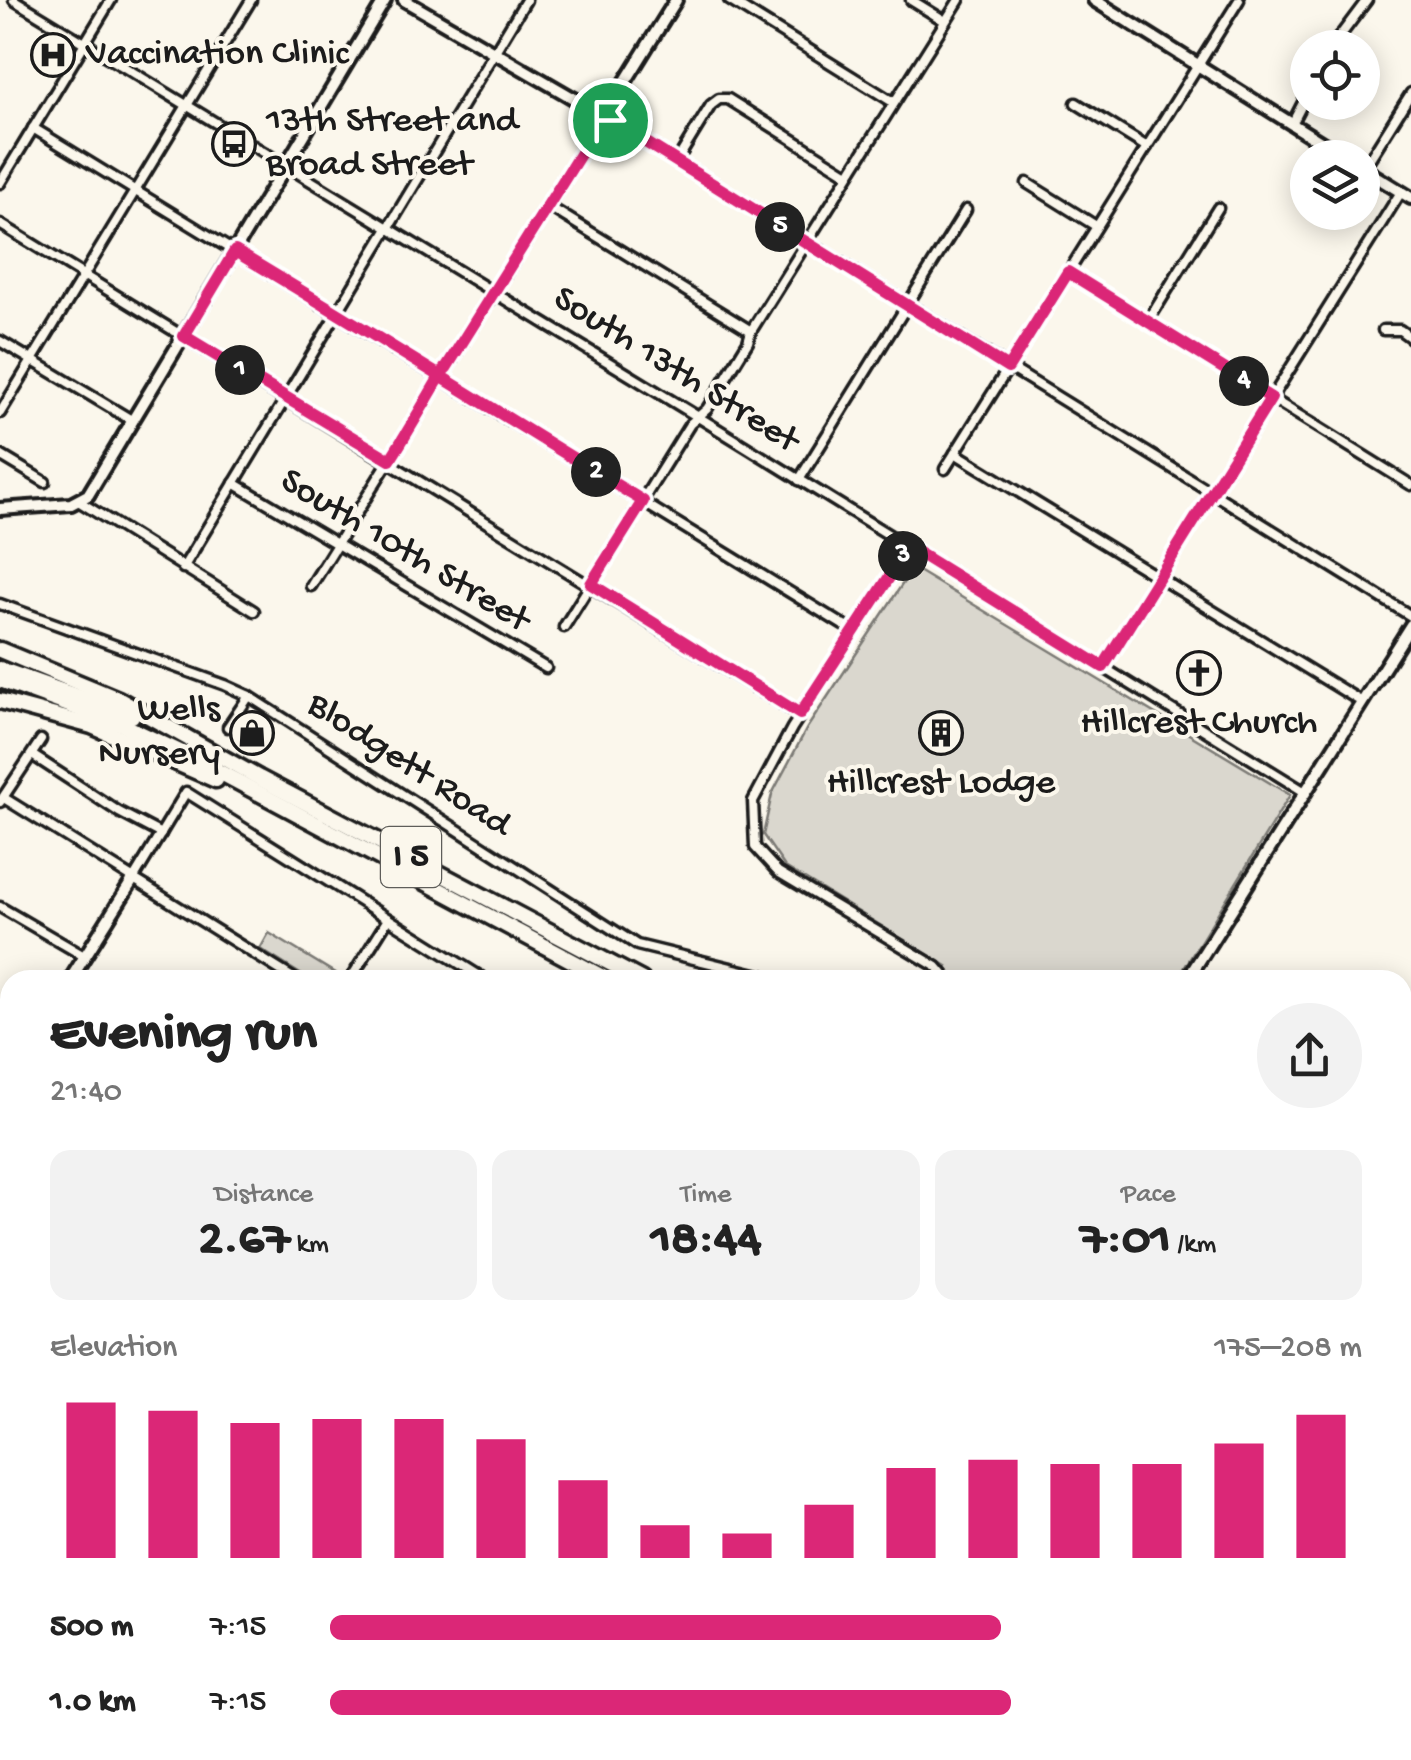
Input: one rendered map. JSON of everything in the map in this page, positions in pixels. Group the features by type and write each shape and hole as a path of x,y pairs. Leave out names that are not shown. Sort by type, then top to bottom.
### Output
{"highway":[{"path":"0,650 118,699 179,735"},
{"name":"I 5","path":"0,669 179,735 623,970"},
{"name":"I 5","path":"0,680 121,724 197,760 589,970"},
{"path":"0,700 76,720 142,746 349,841"}],"street":[{"name":"South 13th Street","path":"14,0 1305,792"},
{"path":"0,182 111,0"},
{"path":"0,413 252,0"},
{"path":"0,509 80,502 88,495 385,0"},
{"path":"404,0 678,159 686,168 906,306 1411,616"},
{"path":"183,568 526,0"},
{"path":"311,586 676,0"},
{"path":"728,0 894,102"},
{"path":"911,0 945,21"},
{"path":"564,627 706,410 748,342 750,330 959,0"},
{"path":"1094,0 1317,140"},
{"path":"945,469 1239,0"},
{"path":"1345,30 1367,0"},
{"path":"1380,141 1411,93"},
{"path":"678,159 711,105 728,99 848,174"},
{"path":"1076,103 1147,148"},
{"path":"1292,124 1294,120"},
{"path":"33,128 853,631"},
{"path":"1103,667 1210,493 1406,195 1380,179"},
{"path":"1027,183 1096,226"},
{"path":"548,206 750,330"},
{"path":"1148,321 1218,208"},
{"path":"799,480 966,210"},
{"path":"0,224 800,714"},
{"path":"1068,272 1411,485"},
{"path":"1382,330 1400,330 1411,338"},
{"path":"0,341 133,420"},
{"path":"955,452 1362,702"},
{"path":"0,455 45,482"},
{"name":"South 10th Street","path":"234,483 546,668"},
{"path":"80,502 254,611"},
{"path":"909,547 800,714 753,801 755,847 778,872 939,970"},
{"name":"Blodgett Road","path":"0,604 249,696 637,945 739,970"},
{"path":"1194,970 1411,624"},
{"path":"228,727 249,696"},
{"path":"41,740 2,800 280,970"},
{"path":"32,755 119,812 161,834"},
{"path":"76,970 186,792 470,970"},
{"path":"0,907 84,956"},
{"path":"356,970 388,919"}],"shaded area":[{"path":"913,568 1290,795 1183,970 944,970 947,966 785,867 763,835 772,794 807,728"},
{"path":"269,933 330,970 294,970 260,949"}],"place":[{"name":"Vaccination Clinic","path":"53,55"},
{"name":"13th Street and Broad Street","path":"234,144"},
{"name":"Hillcrest Church","path":"1199,673"},
{"name":"Wells Nursery","path":"252,733"},
{"name":"Hillcrest Lodge","path":"941,733"}],"route":[{"path":"610,120 604,116 445,368 441,376 416,420 390,460 184,336 235,251 345,317 441,376 544,439 643,501 591,584 800,714 909,547 1103,667 1271,398 1068,272 1008,368 610,120"}]}
